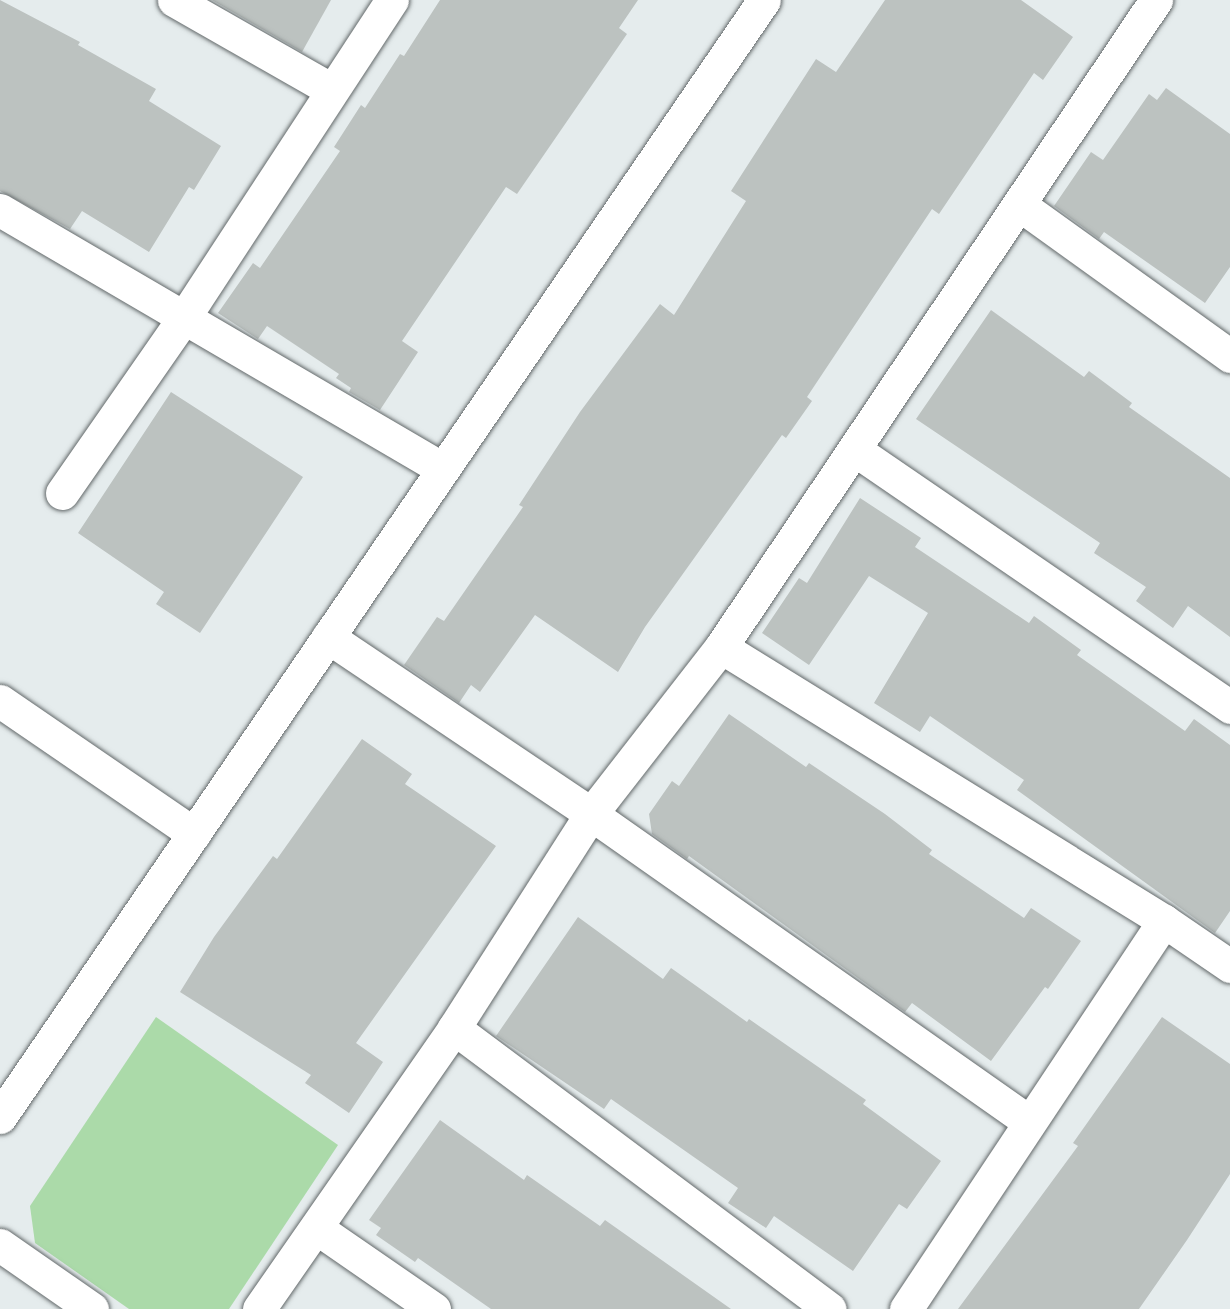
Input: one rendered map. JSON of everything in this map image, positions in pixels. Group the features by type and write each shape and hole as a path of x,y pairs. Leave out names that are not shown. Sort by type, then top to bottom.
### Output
{"street":[{"path":"174,0 330,89"},
{"path":"62,493 185,316 330,89 392,0"},
{"path":"0,1117 764,0"},
{"path":"259,1309 318,1229 454,1028 591,814 721,647 1020,206 1156,0"},
{"path":"1020,206 1230,356"},
{"path":"0,210 185,316 443,469"},
{"path":"855,450 1230,707"},
{"path":"328,637 591,814 1028,1121"},
{"path":"721,647 1164,921 1230,966"},
{"path":"0,701 194,834"},
{"path":"906,1309 1028,1121 1164,921"},
{"path":"454,1028 829,1309"},
{"path":"318,1229 434,1309"},
{"path":"0,1245 92,1309"}],"green space":[{"path":"156,1017 338,1145 229,1309 129,1309 35,1243 30,1206"}],"building":[{"path":"0,0 80,42 78,45 156,89 149,101 221,146 194,190 189,187 149,252 82,211 70,229 0,191"},
{"path":"212,0 331,0 302,52"},
{"path":"440,0 638,0 619,28 627,34 517,194 506,187 402,341 418,352 380,410 349,392 351,388 336,378 339,374 267,326 258,339 218,313 253,263 260,268 340,151 334,147 361,105 365,108 400,54 404,56"},
{"path":"885,0 1021,0 1073,37 1043,80 1034,73 939,214 932,209 807,397 812,401 786,438 782,435 645,627 618,672 535,615 480,692 471,685 459,703 404,665 437,617 444,621 523,507 519,505 580,412 660,304 674,315 746,201 731,191 816,59 836,72"},
{"path":"1166,88 1230,134 1230,267 1205,303 1104,232 1099,239 1054,206 1091,152 1103,160 1149,94 1157,100"},
{"path":"991,310 1084,377 1089,371 1132,403 1129,407 1230,478 1230,637 1188,606 1173,628 1136,601 1146,587 1094,553 1100,543 916,419"},
{"path":"171,392 303,477 200,633 156,604 164,592 78,533"},
{"path":"860,498 921,538 915,547 1029,623 1034,616 1081,650 1077,655 1185,731 1194,719 1230,745 1230,911 1215,933 1017,790 1024,780 930,716 920,732 874,703 928,613 869,576 809,665 762,633 799,578 807,583"},
{"path":"729,714 806,767 809,763 885,814 932,850 929,854 1024,918 1031,908 1081,941 1048,989 1045,987 991,1061 912,1003 905,1012 689,856 687,859 652,834 649,814 672,781 679,786"},
{"path":"362,739 412,774 405,784 496,846 356,1043 383,1062 349,1113 305,1083 311,1075 180,992 214,937 273,856 277,859"},
{"path":"578,917 663,979 671,968 747,1022 749,1019 866,1100 863,1104 941,1161 907,1209 899,1204 853,1271 774,1216 766,1228 728,1203 738,1188 611,1099 604,1109 496,1036"},
{"path":"1162,1017 1230,1064 1230,1174 1139,1309 958,1309 1078,1146 1073,1143"},
{"path":"440,1120 524,1180 527,1175 600,1226 605,1220 731,1309 491,1309 418,1258 415,1262 376,1235 381,1228 369,1220"}]}
